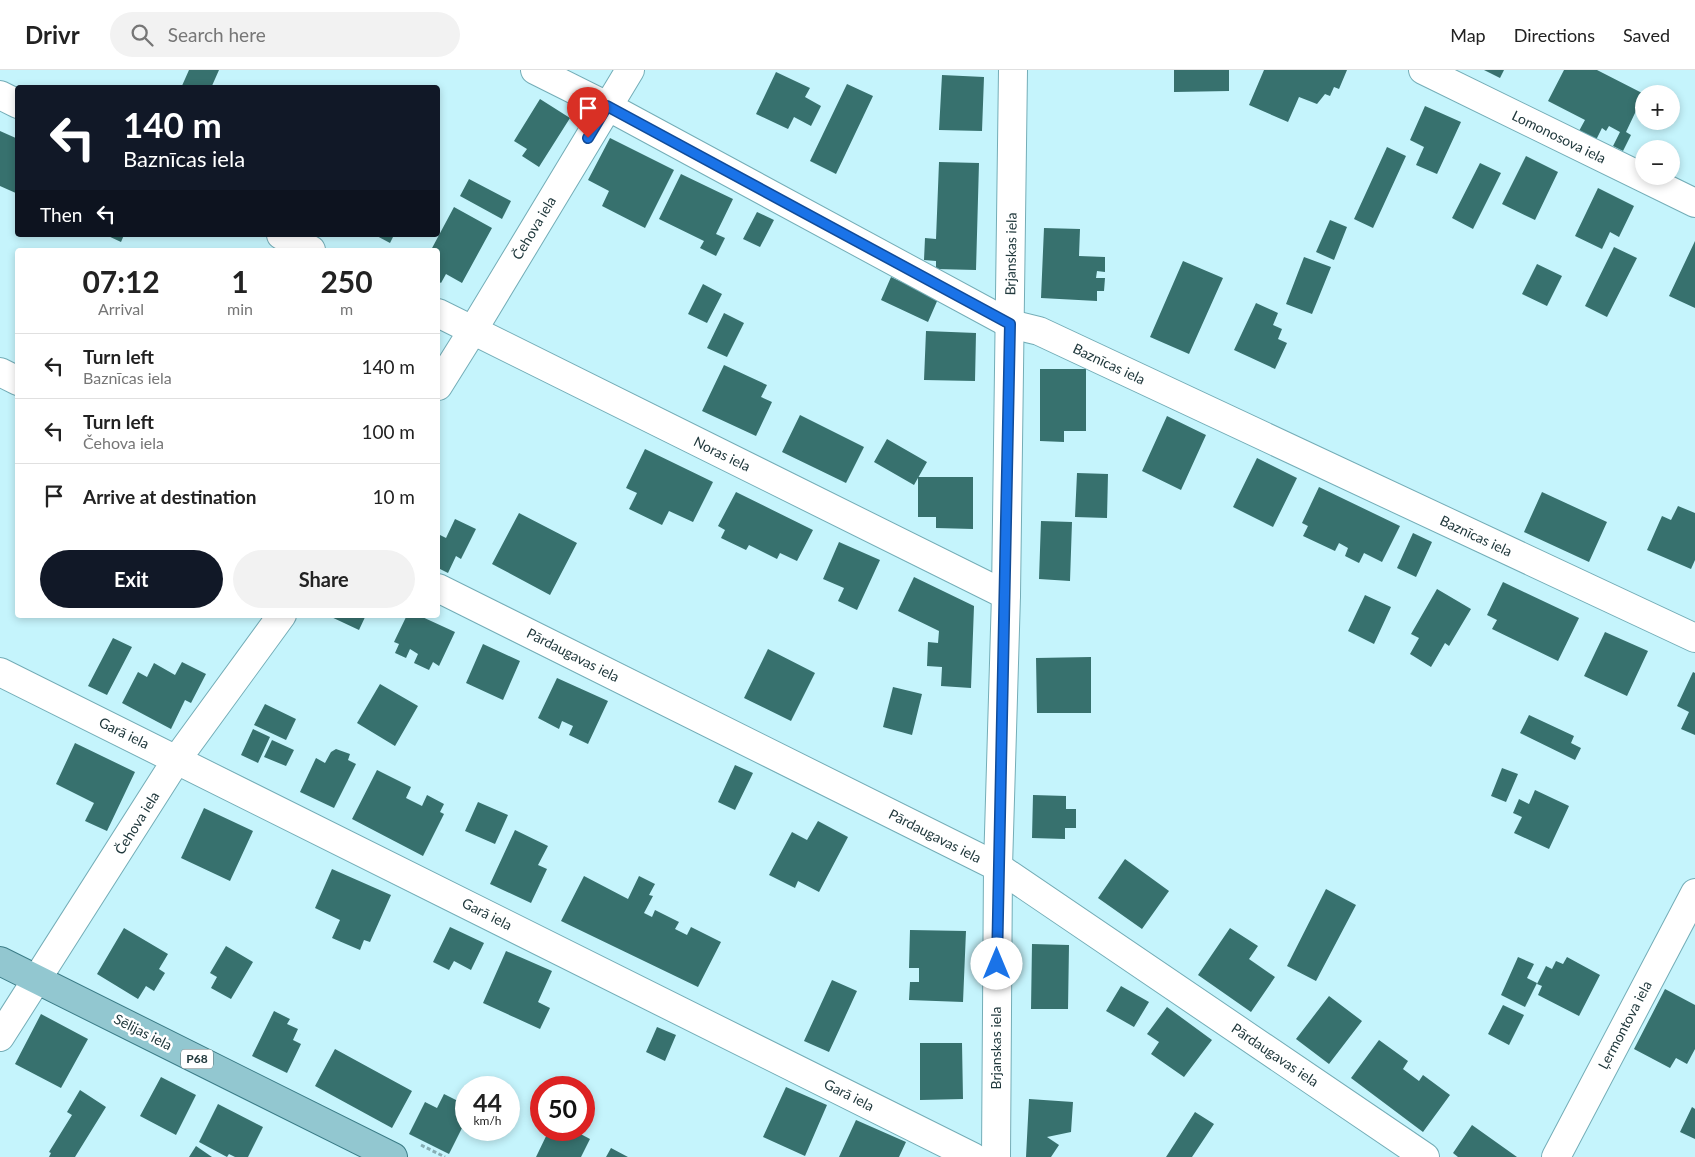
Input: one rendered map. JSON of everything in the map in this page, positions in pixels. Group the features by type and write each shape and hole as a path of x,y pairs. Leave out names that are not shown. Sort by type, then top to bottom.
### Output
{"main road":[{"name":"Sēlijas iela","path":"0,961 393,1157"}],"street":[{"name":"Baznīcas iela","path":"535,70 607,106 1010,324 1048,335 1695,638"},
{"name":"Čehova iela","path":"440,383 630,70"},
{"name":"Brjanskas iela","path":"996,1157 998,867 1006,595 1013,70"},
{"name":"Lomonosova iela","path":"1423,70 1695,203"},
{"path":"0,95 15,102"},
{"path":"285,237 307,248"},
{"name":"Noras iela","path":"440,314 1006,595"},
{"path":"0,372 15,380"},
{"name":"Pārdaugavas iela","path":"440,589 998,867 1425,1157"},
{"name":"Čehova iela","path":"0,1037 177,759 280,618"},
{"name":"Garā iela","path":"0,672 973,1157"},
{"name":"Ļermontova iela","path":"1556,1157 1695,893"}],"building":[{"path":"189,70 219,70 212,85 182,85"},
{"path":"1174,70 1229,70 1229,91 1174,92"},
{"path":"1264,70 1347,70 1339,89 1334,87 1330,96 1325,94 1317,104 1299,97 1288,122 1249,105"},
{"path":"1484,70 1504,70 1500,78"},
{"path":"1564,70 1597,70 1635,89 1635,113 1626,132 1631,135 1623,151 1613,146 1620,132 1609,126 1606,131 1602,128 1596,140 1579,131 1585,120 1548,101"},
{"path":"776,72 810,88 805,97 821,106 811,126 794,117 788,129 756,114"},
{"path":"942,75 984,77 982,131 939,130"},
{"path":"847,84 873,96 836,174 810,161"},
{"path":"540,99 570,118 539,167 522,156 527,149 514,141"},
{"path":"1425,106 1461,122 1437,174 1416,165 1424,147 1410,140"},
{"path":"0,131 15,138 15,193 0,186"},
{"path":"610,138 674,170 645,228 602,206 609,191 588,180"},
{"path":"1387,147 1406,156 1373,228 1354,219"},
{"path":"1526,156 1558,172 1535,220 1502,204"},
{"path":"939,162 979,163 976,270 936,269 936,261 924,260 925,238 936,239"},
{"path":"1480,163 1501,173 1473,229 1452,218"},
{"path":"681,174 733,199 716,234 725,238 716,256 700,248 704,241 659,219"},
{"path":"469,179 511,201 502,219 460,196"},
{"path":"1598,188 1634,206 1619,237 1610,232 1602,249 1575,236"},
{"path":"454,207 492,228 462,283 446,274 440,282 440,248 432,248 438,237 440,237 440,233"},
{"path":"757,212 774,220 760,247 743,239"},
{"path":"1330,220 1347,227 1334,260 1316,252"},
{"path":"1044,228 1080,229 1079,256 1105,257 1105,272 1097,271 1096,278 1105,278 1104,291 1097,291 1097,301 1041,298"},
{"path":"110,237 123,237 121,242"},
{"path":"379,237 393,237 390,243"},
{"path":"1695,241 1695,308 1669,296"},
{"path":"1614,247 1637,258 1607,317 1585,306"},
{"path":"1304,257 1331,267 1312,314 1286,304"},
{"path":"1183,261 1223,278 1189,354 1150,337"},
{"path":"1537,264 1562,276 1547,306 1522,294"},
{"path":"891,277 938,299 928,322 881,300"},
{"path":"703,284 722,294 707,323 688,314"},
{"path":"1256,303 1278,313 1273,325 1282,329 1278,339 1287,343 1275,369 1234,350"},
{"path":"724,313 744,323 727,357 707,348"},
{"path":"926,331 976,333 975,381 924,380"},
{"path":"724,365 767,385 761,397 772,402 756,436 702,411"},
{"path":"1040,369 1086,369 1086,431 1064,431 1064,442 1040,441"},
{"path":"800,415 864,447 846,483 782,452"},
{"path":"1167,416 1206,435 1181,490 1142,471"},
{"path":"887,439 927,462 914,485 874,462"},
{"path":"645,449 713,482 693,522 669,511 662,525 629,509 637,493 626,488"},
{"path":"1257,458 1297,478 1273,527 1233,507"},
{"path":"1077,473 1108,474 1107,518 1075,517"},
{"path":"918,477 973,477 973,529 936,528 936,517 918,517"},
{"path":"1319,487 1400,526 1382,562 1364,553 1359,563 1345,556 1348,548 1339,543 1335,551 1303,536 1308,526 1302,523"},
{"path":"736,492 813,530 797,561 780,553 777,559 749,545 746,550 721,538 725,530 718,526"},
{"path":"1542,492 1607,522 1589,562 1524,532"},
{"path":"1678,506 1695,513 1695,560 1691,569 1647,550 1662,516 1671,520"},
{"path":"519,513 577,543 550,595 492,564"},
{"path":"455,519 476,529 461,559 456,556 448,573 440,569 440,535 446,538"},
{"path":"1041,521 1072,522 1070,581 1039,579"},
{"path":"1413,533 1432,542 1416,577 1397,568"},
{"path":"839,542 880,560 857,610 838,601 844,588 823,579"},
{"path":"914,577 974,606 971,688 941,686 942,667 927,666 928,642 938,643 939,631 898,611"},
{"path":"1503,582 1579,618 1558,661 1492,629 1497,620 1487,615"},
{"path":"1437,589 1471,609 1449,646 1445,643 1431,667 1410,654 1419,638 1411,634"},
{"path":"1365,595 1391,607 1374,644 1348,631"},
{"path":"333,618 365,618 359,630"},
{"path":"406,618 425,618 455,632 439,666 433,662 429,670 414,663 418,654 410,649 406,658 395,653 399,644 394,642"},
{"path":"1605,632 1648,651 1627,696 1584,676"},
{"path":"113,638 132,647 107,695 88,686"},
{"path":"483,644 520,661 503,700 466,683"},
{"path":"768,649 815,673 791,721 744,698"},
{"path":"1091,657 1091,713 1037,713 1036,658"},
{"path":"182,662 206,674 191,703 185,700 171,729 122,703 138,672 147,677 154,663 175,675"},
{"path":"1693,672 1695,673 1695,735 1681,729 1689,712 1677,706"},
{"path":"557,678 608,701 588,744 569,735 573,726 562,721 559,729 538,718"},
{"path":"380,684 418,706 395,746 357,723"},
{"path":"893,687 922,694 912,735 883,727"},
{"path":"265,704 296,719 286,740 254,725"},
{"path":"1529,715 1574,736 1571,743 1581,748 1575,760 1520,733"},
{"path":"253,729 270,737 258,763 241,755"},
{"path":"272,740 294,750 286,766 264,757"},
{"path":"75,743 135,772 107,831 85,821 94,803 56,784"},
{"path":"336,749 350,754 348,760 356,764 334,808 300,792 316,758 325,763 331,752"},
{"path":"735,765 753,773 735,810 718,802"},
{"path":"1502,768 1518,774 1506,802 1491,796"},
{"path":"377,770 411,787 406,798 422,806 427,795 444,804 440,812 444,814 423,856 352,819"},
{"path":"1535,790 1569,806 1549,849 1514,833 1522,817 1513,813 1519,799 1529,804"},
{"path":"1033,795 1066,796 1066,809 1076,809 1076,828 1065,828 1065,839 1032,838"},
{"path":"478,802 508,815 495,844 465,831"},
{"path":"204,808 253,831 230,881 181,858"},
{"path":"818,821 848,837 819,892 798,881 795,888 769,875 792,832 807,840"},
{"path":"515,830 548,846 538,865 547,869 531,903 490,884"},
{"path":"1125,859 1169,891 1142,929 1098,898"},
{"path":"332,869 391,895 370,942 364,940 360,950 332,938 340,920 315,908"},
{"path":"584,876 628,899 639,876 655,884 649,895 653,896 644,913 652,917 655,910 679,922 675,929 687,935 691,927 721,942 698,987 561,921"},
{"path":"1326,889 1356,905 1316,981 1287,966"},
{"path":"450,927 484,943 471,970 454,961 449,970 433,962"},
{"path":"124,928 168,954 159,969 165,973 154,991 146,986 138,999 97,974"},
{"path":"1230,928 1258,946 1249,959 1275,977 1251,1012 1198,975"},
{"path":"910,930 966,931 963,1002 909,1000 910,982 919,982 919,968 909,968"},
{"path":"1032,944 1069,945 1068,1009 1031,1009"},
{"path":"226,946 253,962 231,999 211,988 217,977 210,973"},
{"path":"506,951 552,971 538,1002 550,1008 540,1029 483,1003"},
{"path":"1518,957 1534,964 1527,978 1537,983 1525,1007 1501,995"},
{"path":"1567,957 1600,975 1579,1016 1538,995 1542,986 1537,984 1546,966 1552,969 1556,961 1563,964"},
{"path":"832,980 857,991 829,1052 804,1041"},
{"path":"1121,986 1149,1002 1134,1027 1106,1011"},
{"path":"1665,989 1695,1005 1695,1049 1687,1064 1676,1058 1670,1068 1634,1049"},
{"path":"1329,996 1362,1021 1329,1064 1296,1039"},
{"path":"1503,1005 1524,1015 1509,1045 1488,1034"},
{"path":"1167,1007 1212,1040 1184,1077 1151,1054 1159,1042 1147,1034"},
{"path":"274,1011 290,1019 287,1024 298,1029 293,1040 301,1044 287,1073 252,1056"},
{"path":"41,1014 88,1039 61,1088 15,1064"},
{"path":"657,1027 676,1035 665,1061 646,1052"},
{"path":"1379,1040 1408,1061 1403,1069 1419,1081 1423,1075 1450,1095 1423,1132 1351,1078"},
{"path":"920,1043 962,1043 963,1099 920,1100"},
{"path":"335,1049 412,1091 392,1128 315,1086"},
{"path":"161,1077 196,1095 176,1135 140,1116"},
{"path":"786,1087 827,1105 805,1156 763,1137"},
{"path":"80,1090 106,1107 75,1157 49,1157 51,1153 49,1152 72,1115 67,1112"},
{"path":"444,1094 455,1100 456,1141 449,1154 409,1134 425,1102 437,1108"},
{"path":"1029,1099 1073,1102 1071,1132 1047,1137 1059,1145 1051,1157 1026,1157"},
{"path":"218,1104 263,1127 248,1157 235,1157 229,1154 227,1157 199,1142"},
{"path":"1692,1107 1695,1109 1695,1139 1680,1132"},
{"path":"1195,1112 1214,1124 1192,1157 1166,1157"},
{"path":"856,1120 906,1142 899,1157 839,1157"},
{"path":"1472,1125 1517,1157 1458,1157 1453,1153"},
{"path":"544,1141 589,1141 581,1157 536,1157"},
{"path":"196,1146 212,1157 189,1157"},
{"path":"611,1148 628,1157 606,1157"}],"route":[{"path":"588,138 607,106 1010,324 1006,595 997,964"}]}
